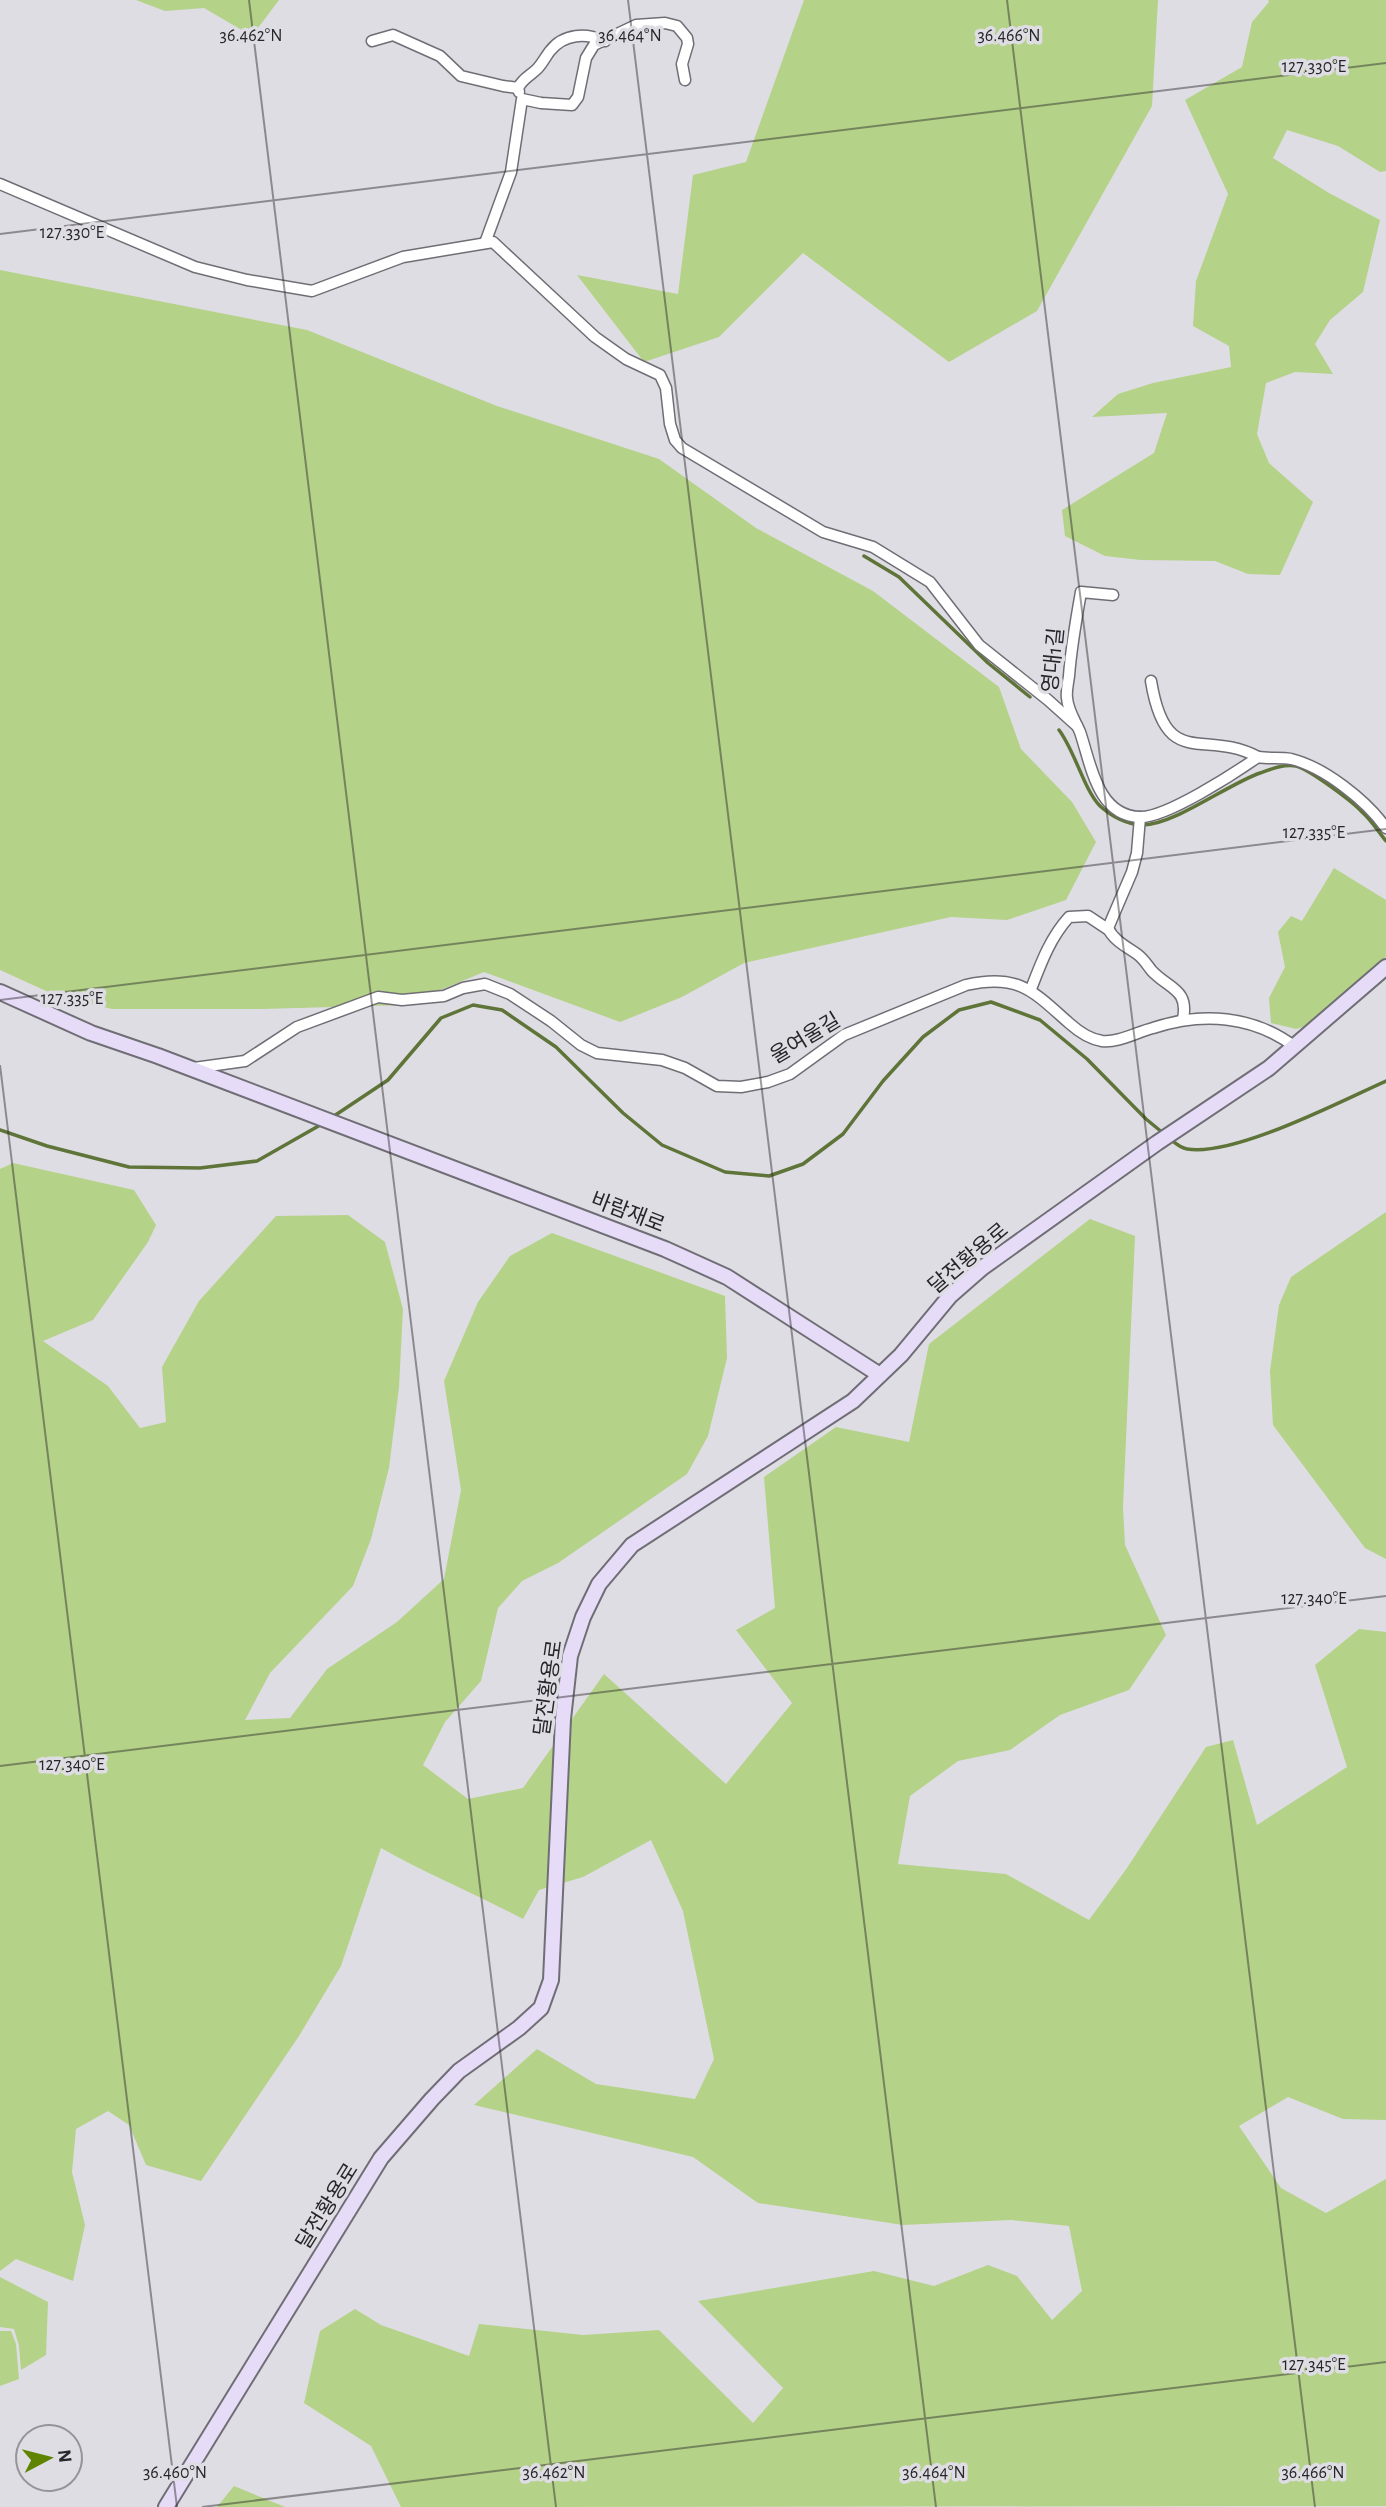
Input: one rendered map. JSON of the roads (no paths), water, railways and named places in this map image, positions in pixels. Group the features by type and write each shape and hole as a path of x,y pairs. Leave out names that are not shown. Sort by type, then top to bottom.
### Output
{"main road":[{"name":"달전황용로","path":"166,2507 381,2158 459,2071 519,2028 541,2007 551,1980 563,1719 569,1656 599,1584 632,1545 853,1401 901,1355 950,1296 982,1268 1157,1143 1269,1068 1386,967"},
{"path":"0,992 91,1032 191,1068"},
{"name":"바람재로","path":"191,1068 665,1249 727,1277 880,1375"}],"street":[{"path":"522,99 572,105 578,97 586,58 594,45 636,25 665,23 677,26 687,37 688,44 682,64 685,80"},
{"path":"372,41 393,35 440,56 461,76 518,88"},
{"path":"485,243 511,172 522,99 518,88 522,80 538,68 552,47 566,37 594,36 605,41"},
{"path":"0,184 195,267 247,280 312,291 403,257 493,242 595,337 626,359 660,375 666,388 670,424 675,440 682,448 823,532 873,547 930,582 979,645 1077,726"},
{"name":"영대1길","path":"1113,595 1081,592 1066,695 1068,711 1077,726 1096,784 1108,803 1119,813 1140,818"},
{"path":"1151,681 1154,702 1172,736 1184,741 1247,751 1258,757 1288,758 1320,772 1364,803 1386,828"},
{"path":"1109,930 1132,872 1137,853 1140,818 1172,807 1240,770 1258,757"},
{"path":"1031,989 1056,931 1069,917 1088,916 1142,957 1154,973 1173,986 1182,996 1186,1007 1184,1019"},
{"name":"울여울길","path":"191,1068 245,1061 297,1027 378,997 402,1000 444,996 463,988 485,984 510,994 581,1045 597,1053 662,1060 717,1086 741,1087 790,1074 844,1035 966,985 985,981 998,981 1031,989 1086,1037 1104,1041 1195,1017 1241,1022 1264,1028 1295,1046"}],"waterway":[{"path":"864,556 899,577 988,663 1030,697"},
{"path":"1059,730 1094,799 1109,813 1125,822 1137,825 1156,823 1247,778 1273,768 1296,766 1311,773 1350,801 1386,841"},
{"path":"331,1118 388,1080 441,1018 473,1005 502,1010 556,1047 623,1113 662,1145 725,1172 769,1176 803,1164 843,1134 883,1081 923,1037 959,1010 991,1002 1040,1020 1087,1059 1163,1133"},
{"path":"1169,1138 1187,1149 1232,1145 1287,1126 1386,1081"},
{"path":"0,1130 47,1146 129,1167 200,1168 257,1161 322,1124"}]}
